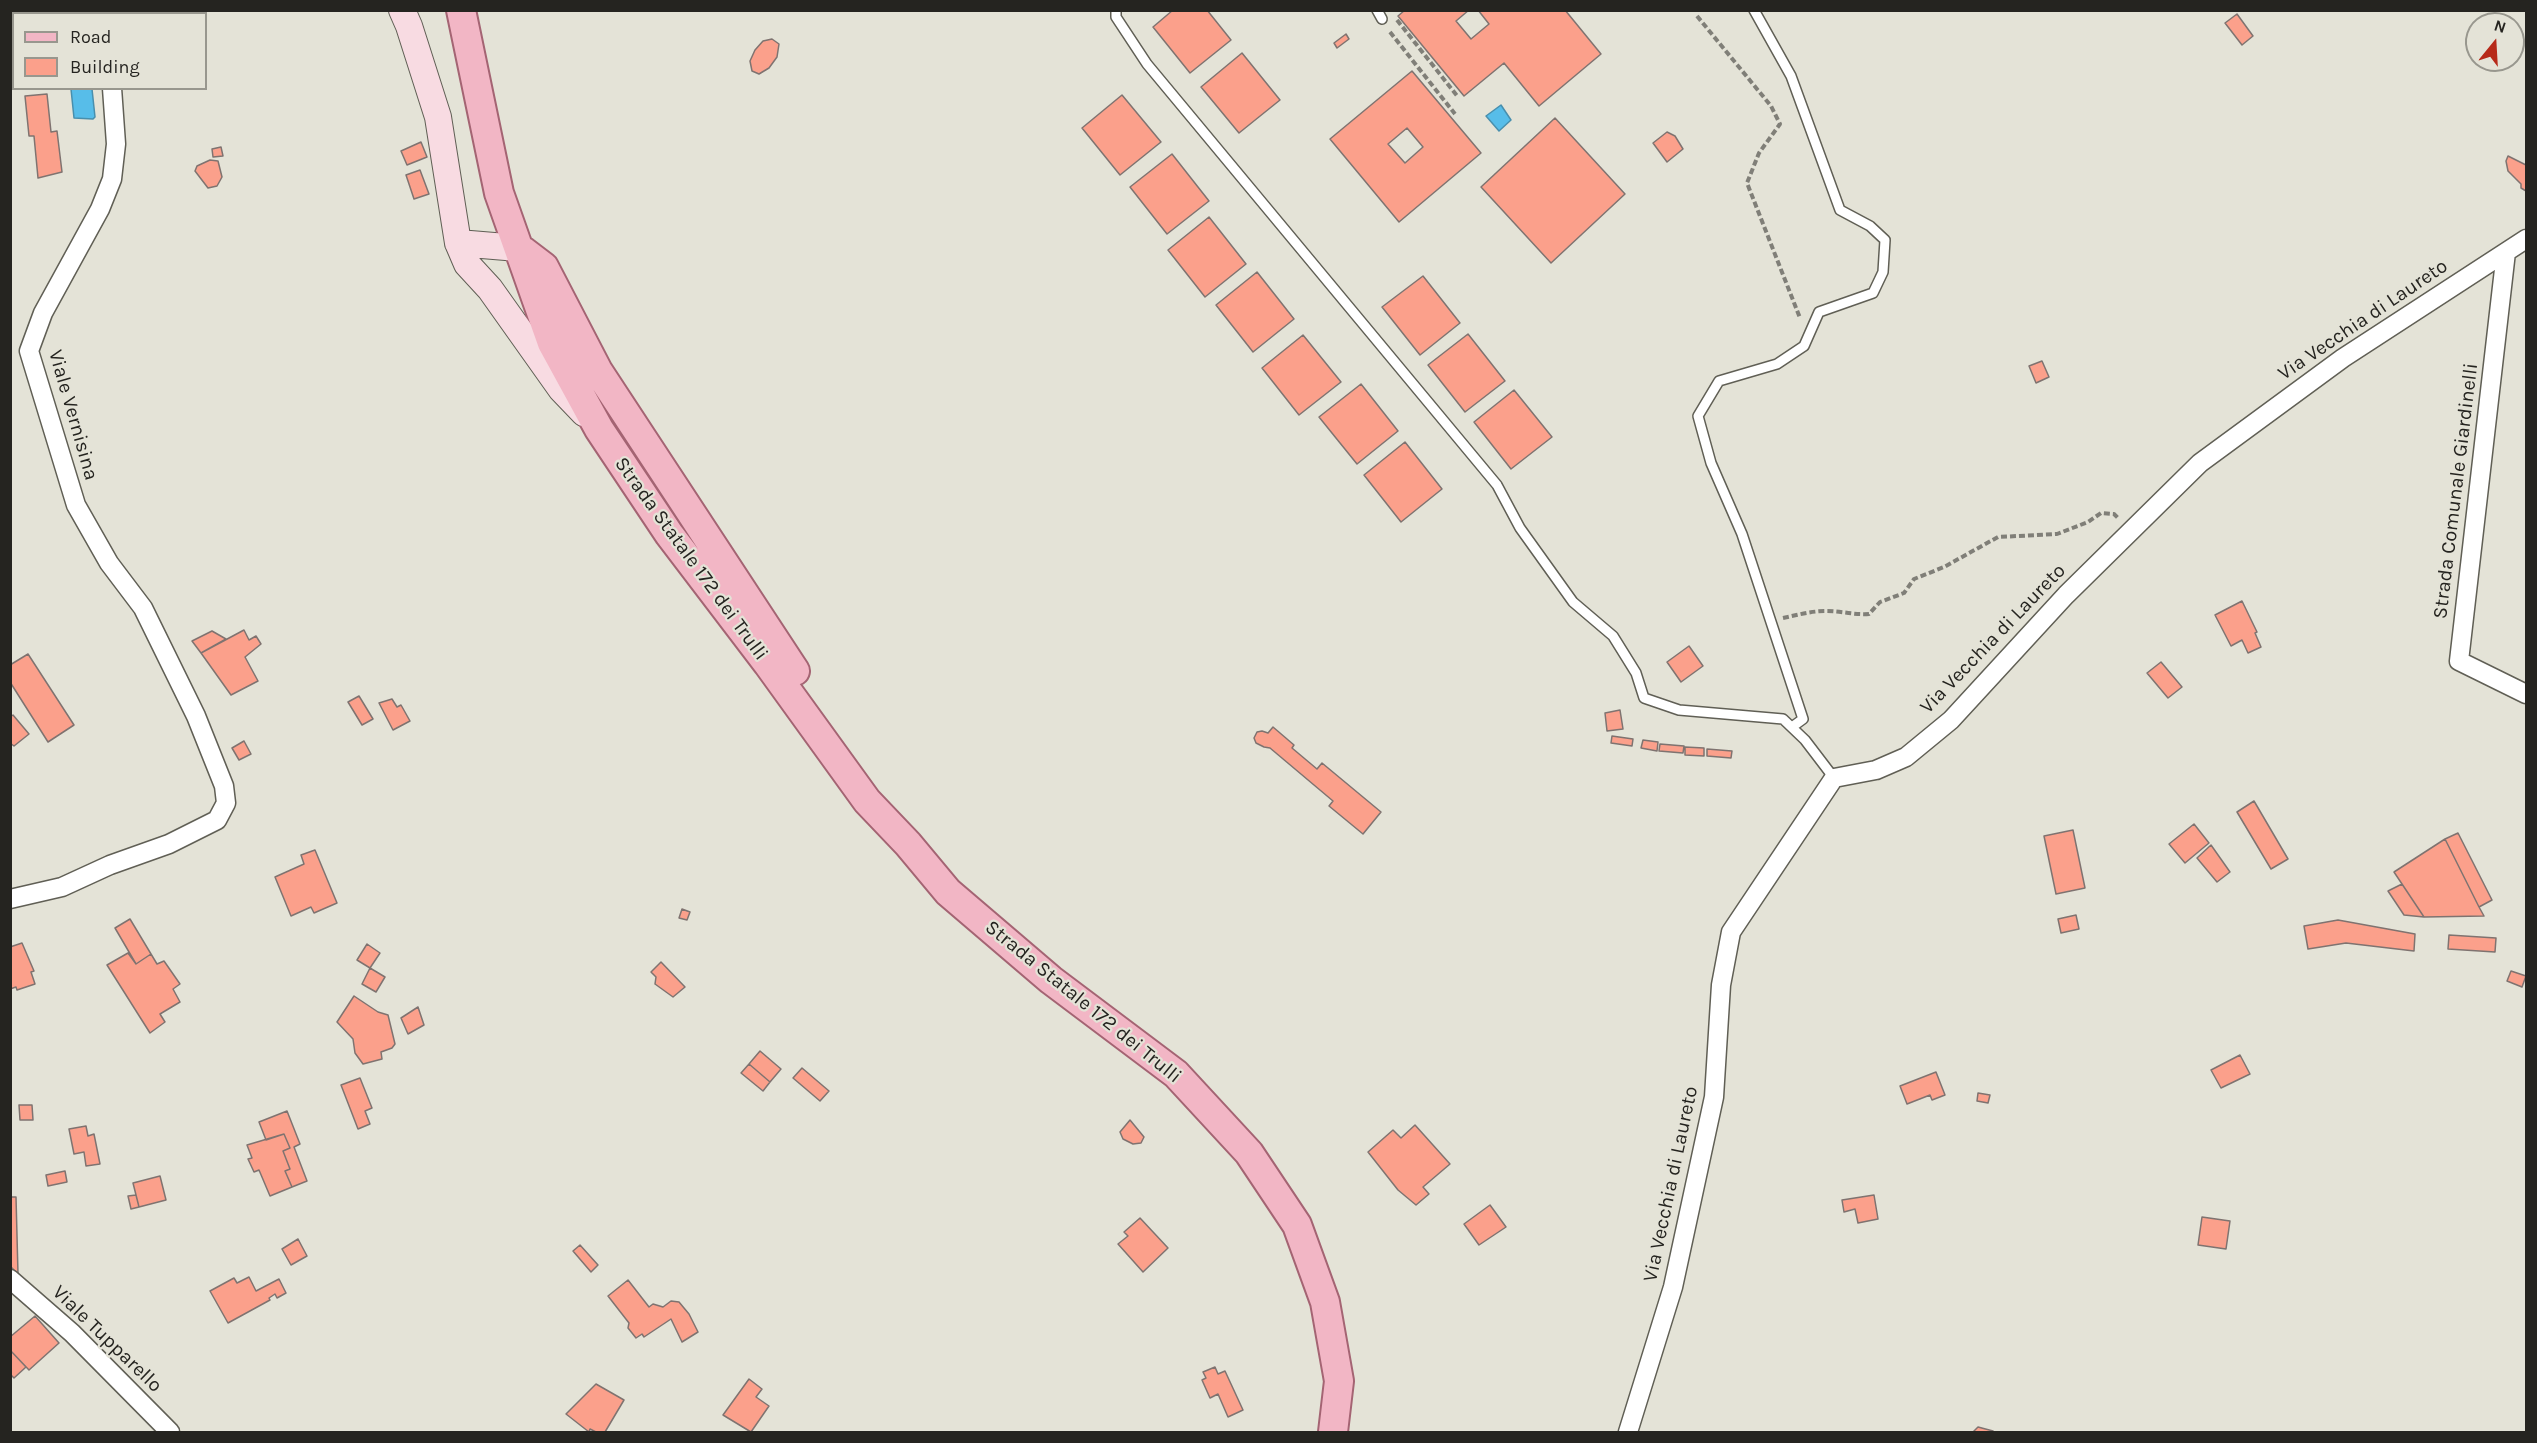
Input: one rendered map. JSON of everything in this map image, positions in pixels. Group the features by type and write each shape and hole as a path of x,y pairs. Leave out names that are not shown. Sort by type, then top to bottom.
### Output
{"main road":[{"name":"Strada Statale 172 dei Trulli","path":"461,10 496,182 552,343 598,429 669,534 867,801 957,900 1051,980 1176,1074 1249,1153 1297,1225 1325,1302 1339,1381 1333,1432"},
{"name":"Strada Statale 172 dei Trulli","path":"518,248 544,267 598,371 908,844"}],"street":[{"path":"402,10 410,26 438,117 458,243 467,264 490,289 561,389 598,429"},
{"name":"Viale Vernisina","path":"10,899 62,887 169,844 217,820 226,803 224,786 196,716 143,608 109,563 76,505 29,351 44,313 100,209 112,179 116,144 112,90"},
{"name":"Via Vecchia di Laureto","path":"1628,1432 1673,1287 1714,1098 1721,985 1731,932 1834,778 1876,770 1906,757 1951,720 2066,594 2210,456 2343,358 2526,239"},
{"path":"458,243 518,248"},
{"name":"Strada Comunale Giardinelli","path":"2506,252 2459,662 2526,694"},
{"path":"490,289 507,292 529,281"},
{"name":"Viale Tupparello","path":"10,1279 72,1333 170,1432"}],"lane":[{"path":"1116,10 1116,17 1147,63 1497,485 1520,528 1573,603 1613,636 1636,673 1644,698 1679,710 1783,719 1805,740 1834,778"},
{"path":"1754,10 1791,76 1840,210 1870,226 1885,240 1883,272 1873,293 1819,312 1804,346 1777,364 1719,381 1698,416 1711,463 1742,534 1803,719 1792,727"}],"path":[{"path":"1379,14 1455,114"},
{"path":"1697,16 1771,106 1780,124 1759,153 1747,183 1799,311 1804,346"},
{"path":"1395,19 1458,97"},
{"path":"1771,622 1804,613 1828,611 1854,615 1869,614 1880,602 1904,593 1914,579 1944,567 1998,537 2057,534 2088,522 2101,513 2114,514 2130,531"}],"water":[{"path":"71,90 92,90 95,117 93,119 74,118"},
{"path":"1501,105 1511,120 1499,131 1486,116"}],"building":[{"path":"1173,10 1207,10 1231,40 1190,73 1153,27"},
{"path":"1405,10 1469,10 1456,21 1471,39 1489,24 1478,10 1565,10 1601,54 1539,106 1504,63 1464,96 1398,16"},
{"path":"2237,14 2253,36 2242,45 2225,23"},
{"path":"1346,34 1349,39 1337,48 1334,43"},
{"path":"772,39 779,44 777,57 769,68 759,74 752,71 750,61 755,50 763,41"},
{"path":"1242,53 1280,100 1239,133 1201,87"},
{"path":"1412,71 1481,153 1399,222 1330,139","holes":["1407,128 1423,147 1405,163 1388,144"]},
{"path":"47,94 51,132 57,131 62,172 38,178 34,136 29,136 25,96"},
{"path":"1122,95 1161,142 1120,175 1082,128"},
{"path":"1555,118 1625,194 1551,263 1481,187"},
{"path":"1667,132 1675,136 1683,149 1667,162 1653,143"},
{"path":"421,142 427,157 407,165 401,151"},
{"path":"221,147 223,156 213,157 212,149"},
{"path":"1172,154 1209,201 1167,234 1130,187"},
{"path":"2508,156 2526,165 2526,191 2508,171 2506,161"},
{"path":"210,160 218,161 222,177 217,186 208,188 195,171 197,166"},
{"path":"420,170 429,194 414,199 406,175"},
{"path":"1209,217 1246,264 1205,297 1168,250"},
{"path":"1257,272 1294,319 1253,352 1216,305"},
{"path":"1423,276 1460,323 1420,355 1382,307"},
{"path":"1468,334 1505,381 1465,412 1428,365"},
{"path":"1303,335 1341,382 1299,415 1262,368"},
{"path":"2042,361 2049,377 2036,383 2029,366"},
{"path":"1361,384 1398,431 1357,464 1319,417"},
{"path":"1514,390 1552,437 1511,469 1474,422"},
{"path":"1405,442 1442,489 1401,522 1364,475"},
{"path":"2242,601 2257,632 2255,633 2261,647 2248,653 2242,640 2231,646 2215,615"},
{"path":"244,630 249,640 256,636 261,644 245,657 258,681 231,695 201,653"},
{"path":"212,631 226,639 201,653 192,641"},
{"path":"1689,646 1703,666 1681,682 1667,662"},
{"path":"28,654 74,725 48,742 10,682 10,665"},
{"path":"2161,662 2182,687 2168,698 2147,673"},
{"path":"359,696 373,719 362,725 348,702"},
{"path":"392,699 397,707 401,705 410,721 393,730 379,703"},
{"path":"1620,710 1623,729 1607,731 1605,713"},
{"path":"13,715 29,734 14,746 10,743 10,717"},
{"path":"1273,727 1294,745 1292,748 1317,769 1322,763 1381,812 1363,834 1329,806 1333,801 1270,748 1256,743 1254,738 1257,732 1268,733"},
{"path":"1612,736 1633,739 1632,746 1611,743"},
{"path":"1643,740 1658,742 1657,751 1641,748"},
{"path":"244,741 251,754 239,760 232,748"},
{"path":"1660,744 1684,746 1683,753 1659,751"},
{"path":"1685,747 1704,748 1704,756 1685,755"},
{"path":"1707,749 1732,751 1731,758 1707,756"},
{"path":"2254,801 2288,859 2271,869 2237,812"},
{"path":"2194,824 2209,843 2185,863 2169,844"},
{"path":"2073,830 2085,888 2056,894 2044,836"},
{"path":"2458,833 2492,900 2479,907 2445,839"},
{"path":"2445,839 2484,916 2424,917 2394,872"},
{"path":"2211,845 2230,872 2217,882 2197,858"},
{"path":"315,850 337,903 314,913 311,907 291,916 275,877 304,864 301,855"},
{"path":"2402,884 2424,917 2404,915 2388,891"},
{"path":"682,909 690,912 687,920 679,918"},
{"path":"2076,915 2079,929 2061,933 2058,919"},
{"path":"130,919 151,954 136,964 115,928"},
{"path":"2338,920 2415,934 2414,951 2346,943 2308,949 2304,926"},
{"path":"2449,935 2496,938 2495,952 2448,949"},
{"path":"22,943 34,971 31,972 35,984 17,990 16,987 10,989 10,947"},
{"path":"367,944 380,953 370,968 357,960"},
{"path":"128,953 136,964 151,954 157,964 164,961 180,984 173,989 180,1002 160,1014 165,1022 150,1033 107,965"},
{"path":"661,962 685,987 673,997 655,984 656,977 651,972"},
{"path":"370,968 385,977 376,992 362,984"},
{"path":"2511,971 2526,976 2522,987 2507,981"},
{"path":"354,996 378,1012 388,1015 395,1044 392,1048 381,1052 382,1059 363,1064 355,1053 353,1039 337,1022"},
{"path":"418,1007 424,1025 408,1034 401,1018"},
{"path":"760,1051 781,1069 770,1082 749,1064"},
{"path":"2240,1055 2250,1074 2221,1088 2211,1070"},
{"path":"749,1064 770,1082 763,1091 741,1073"},
{"path":"802,1068 829,1091 820,1101 793,1078"},
{"path":"1936,1072 1945,1095 1932,1100 1930,1095 1907,1104 1900,1086"},
{"path":"360,1078 372,1108 365,1111 370,1124 358,1129 341,1085"},
{"path":"1978,1093 1990,1095 1988,1103 1977,1101"},
{"path":"19,1105 32,1105 33,1120 20,1120"},
{"path":"287,1111 300,1144 294,1147 307,1181 292,1187 285,1171 290,1169 283,1151 290,1148 284,1134 266,1140 259,1122"},
{"path":"1130,1120 1144,1137 1141,1143 1133,1144 1123,1139 1120,1132"},
{"path":"1415,1125 1450,1164 1423,1187 1429,1194 1416,1205 1398,1190 1368,1152 1393,1130 1401,1138"},
{"path":"86,1126 88,1136 94,1134 100,1164 86,1166 84,1152 74,1154 69,1129"},
{"path":"284,1134 290,1148 283,1151 290,1169 285,1171 292,1187 270,1196 259,1170 254,1172 248,1159 252,1158 247,1145"},
{"path":"65,1171 67,1182 48,1186 46,1175"},
{"path":"160,1176 166,1200 139,1207 133,1183"},
{"path":"136,1195 139,1207 131,1209 128,1196"},
{"path":"1874,1195 1878,1219 1858,1223 1855,1209 1844,1212 1842,1200"},
{"path":"10,1197 16,1197 18,1274 10,1266"},
{"path":"1490,1205 1506,1227 1479,1245 1464,1224"},
{"path":"2202,1217 2230,1221 2226,1249 2198,1245"},
{"path":"1140,1218 1168,1248 1143,1272 1118,1244 1128,1236 1124,1232"},
{"path":"298,1239 307,1256 291,1265 282,1249"},
{"path":"580,1245 598,1265 591,1272 573,1251"},
{"path":"249,1277 256,1291 279,1279 286,1293 277,1298 275,1294 269,1298 270,1300 228,1323 210,1291 234,1278 237,1283"},
{"path":"628,1280 649,1307 653,1304 663,1307 671,1301 679,1302 689,1314 698,1332 682,1342 671,1319 644,1337 642,1334 636,1338 628,1328 629,1323 608,1296"},
{"path":"35,1316 59,1343 29,1370 10,1350 10,1337"},
{"path":"10,1350 26,1367 14,1378 10,1374"},
{"path":"1215,1367 1218,1374 1225,1371 1243,1410 1228,1417 1218,1394 1210,1398 1202,1380 1206,1378 1203,1372"},
{"path":"749,1379 762,1389 756,1397 769,1406 751,1432 723,1415"},
{"path":"596,1384 624,1400 605,1432 590,1429 589,1432 566,1414"},
{"path":"1978,1427 1993,1431 1994,1432 1973,1432"}]}
